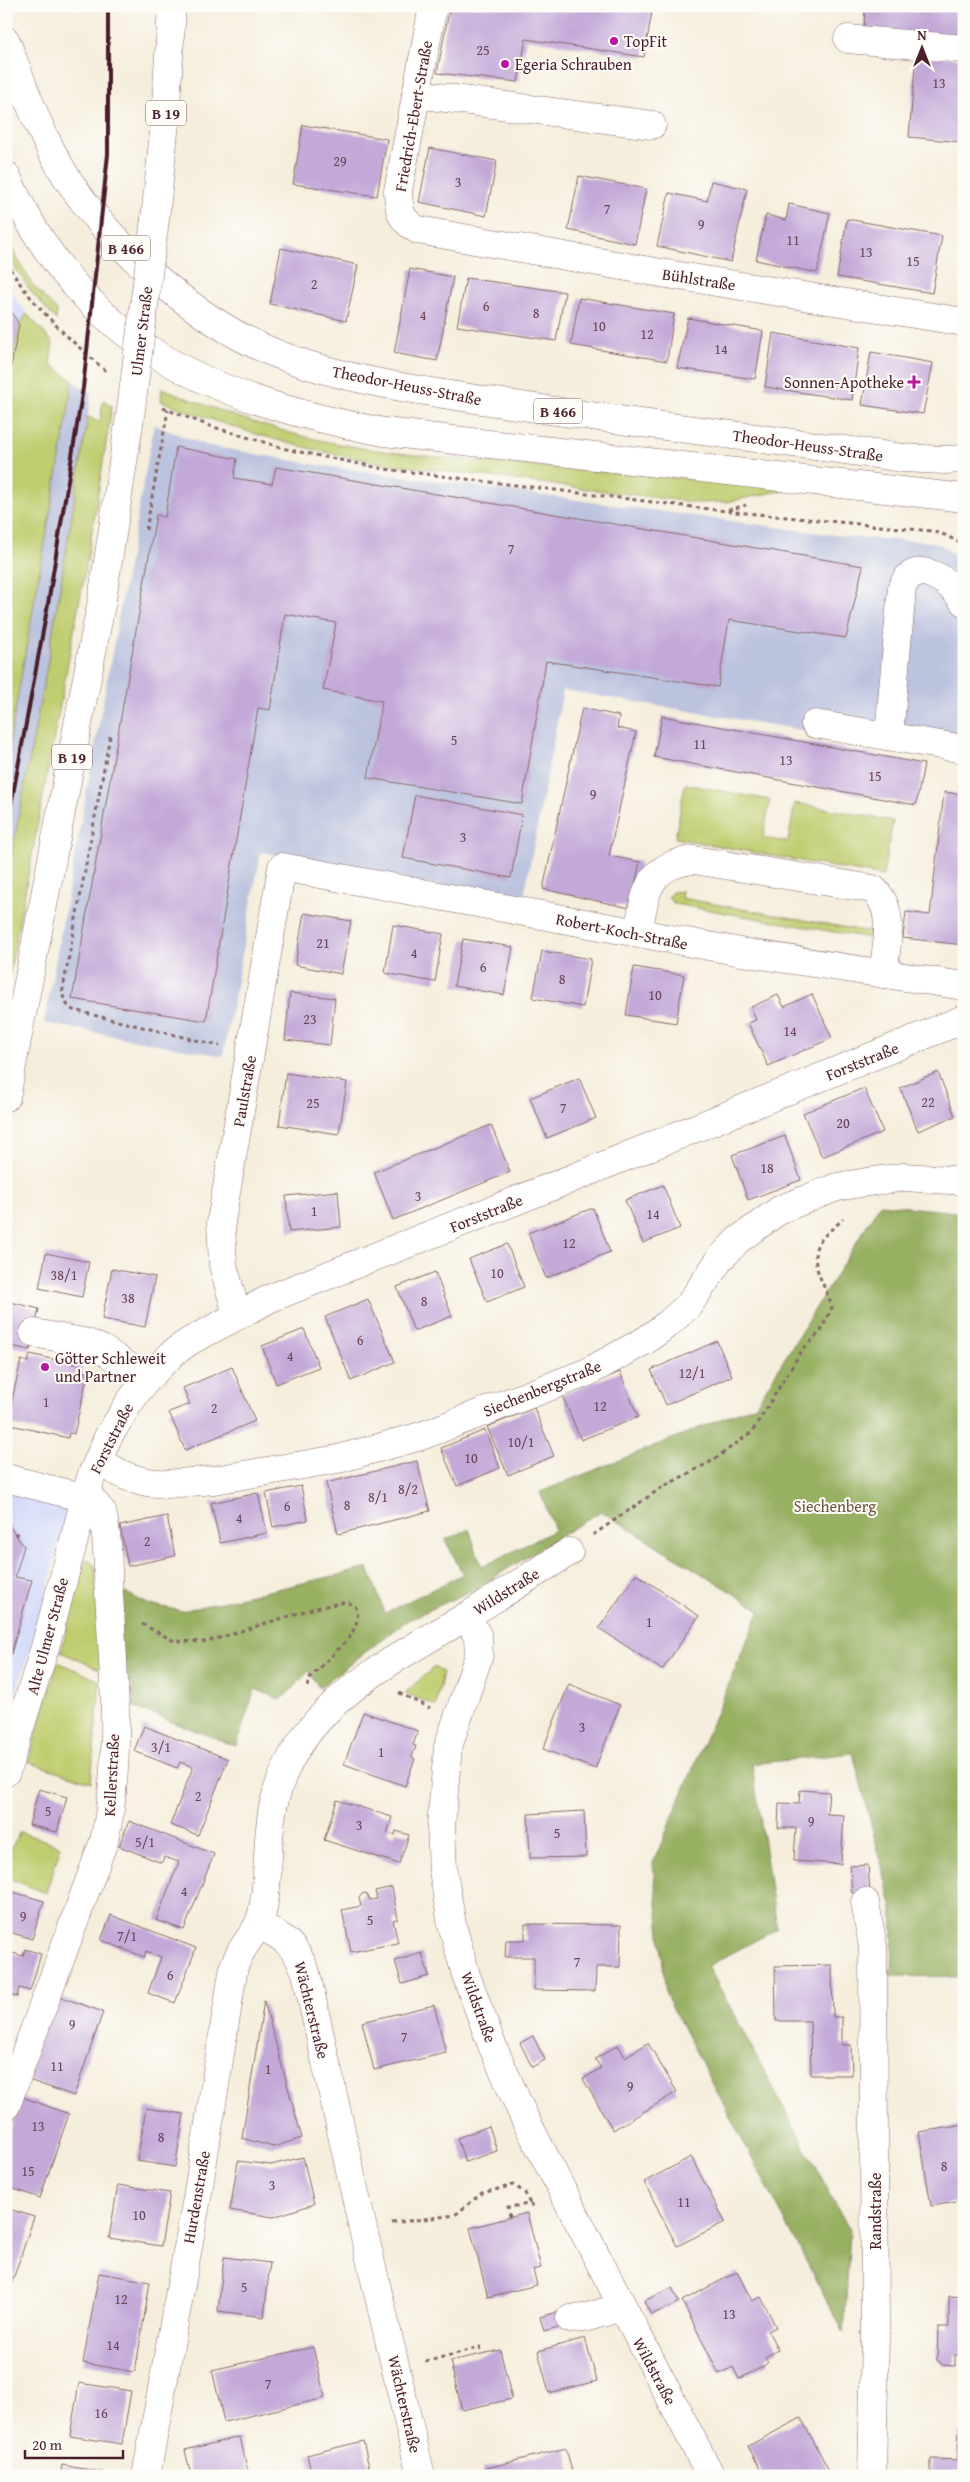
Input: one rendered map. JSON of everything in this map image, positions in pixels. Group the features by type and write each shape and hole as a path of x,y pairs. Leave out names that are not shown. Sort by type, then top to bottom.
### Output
{"street":[{"name":"Ulmer Straße","path":"6,1097 102,600 130,417 165,122 172,6"},
{"name":"Friedrich-Ebert-Straße","path":"433,6 398,191 399,208 406,224 418,230 434,233"},
{"path":"848,39 964,49"},
{"name":"Theodor-Heuss-Straße","path":"6,41 34,116 66,177 83,200 139,262 174,291 238,336 277,354 326,370 374,381 544,409 903,458 964,459"},
{"path":"416,94 652,125"},
{"name":"Theodor-Heuss-Straße","path":"6,175 33,229 57,264 84,296 119,328 145,348 190,374 242,395 330,422 384,432 964,498"},
{"name":"Bühlstraße","path":"434,233 661,273 964,322"},
{"path":"889,736 902,588 905,579 917,572 936,574 964,602"},
{"path":"815,724 964,749"},
{"path":"638,934 646,890 654,878 664,868 678,861 704,861 873,889 881,896 886,906 888,922 883,974"},
{"name":"Paulstraße","path":"237,1314 223,1266 221,1222 282,867"},
{"name":"Robert-Koch-Straße","path":"282,867 638,934 964,986"},
{"name":"Forststraße","path":"84,1498 98,1462 119,1418 147,1380 190,1341 237,1314 280,1294 564,1182 964,1018"},
{"name":"Siechenbergstraße","path":"98,1462 128,1477 166,1484 214,1480 338,1458 421,1436 588,1372 646,1340 669,1323 688,1305 720,1259 738,1240 781,1209 837,1188 867,1182 905,1177 964,1181"},
{"path":"34,1332 102,1349 147,1380"},
{"path":"6,1478 84,1498"},
{"name":"Alte Ulmer Straße","path":"6,1772 45,1647 64,1541 84,1498"},
{"name":"Kellerstraße","path":"6,2106 104,1842 111,1813 114,1753 110,1617 104,1522 98,1505 84,1498"},
{"name":"Wildstraße","path":"569,1552 467,1616 478,1637 479,1655 448,1747 443,1781 443,1870 452,1926 466,1975 492,2045 524,2118 711,2476"},
{"path":"259,1924 264,1907 275,1800 282,1779 298,1745 320,1716 367,1678 467,1616"},
{"name":"Randstraße","path":"865,1902 873,1947 875,2335 872,2476"},
{"name":"Hurdenstraße","path":"146,2476 197,2198 234,1966 241,1951 259,1924"},
{"name":"Wächterstraße","path":"259,1924 291,1945 299,1955 306,1974 363,2229 422,2476"},
{"path":"570,2319 584,2318 622,2307"}],"path":[{"path":"146,531 168,410"},
{"path":"111,729 62,994 64,1000 73,1010 250,1054"},
{"path":"569,1552 661,1488 712,1461 752,1432 802,1350 822,1331 832,1307 817,1269 815,1256 818,1243 846,1216"},
{"path":"15,1533 21,1536"},
{"path":"110,1617 139,1622 174,1641 188,1643 220,1638 315,1608 346,1602 354,1605 358,1611 352,1636 309,1679 306,1685 320,1716"},
{"path":"367,1678 456,1720"},
{"path":"385,2223 455,2215 482,2193 514,2185 524,2193 530,2204"},
{"path":"432,2361 480,2347 482,2354"}],"shaded area":[{"path":"6,285 27,314 19,325 6,392"},
{"path":"72,380 91,393 88,417 49,655 6,884 6,761 68,413"},
{"path":"154,425 205,445 318,465 849,537 931,542 942,545 964,564 964,757 563,690 523,902 261,852 223,1056 44,1023"},
{"path":"6,1486 70,1502 34,1639 6,1721"}],"green space":[{"path":"6,238 32,284 57,311 56,320 29,289 8,257"},
{"path":"27,314 53,343 50,364 72,380 68,413 6,761 6,392 19,325"},
{"path":"162,388 265,426 362,448 500,463 799,487 727,502 699,503 389,464 330,453 245,431 161,401"},
{"path":"103,400 112,406 88,556 6,993 6,884 49,655 88,417 100,422"},
{"path":"685,784 770,800 763,838 788,842 795,803 893,821 883,876 675,838"},
{"path":"682,891 681,898 870,932 869,938 674,904 668,897 672,892"},
{"name":"Siechenberg","path":"880,1204 964,1213 964,1977 892,1976 893,1909 853,1753 752,1764 777,1929 708,1966 850,2231 844,2333 666,1995 653,1863 760,1610 601,1511 477,1588 406,1621 319,1688 309,1671 281,1700 255,1689 236,1746 133,1707 132,1683 121,1683 116,1588 148,1604 182,1611 368,1568 385,1613 463,1574 445,1540 469,1529 482,1567 555,1530 540,1492 756,1405"},
{"path":"88,1560 95,1566 101,1670 61,1652 83,1563"},
{"path":"58,1662 100,1681 91,1782 28,1762"},
{"path":"434,1667 443,1672 436,1706 405,1693"},
{"path":"20,1832 61,1846 46,1893 6,1877 6,1857"}],"building":[{"path":"450,6 653,6 644,57 526,39 518,82 437,73"},
{"path":"865,6 964,6 964,37 864,29"},
{"path":"916,55 964,59 964,107 961,142 909,137"},
{"path":"303,125 387,139 377,196 293,184"},
{"path":"430,148 497,161 486,216 419,202"},
{"path":"579,176 646,189 635,244 568,230"},
{"path":"711,181 747,189 731,262 657,246 669,193 707,201"},
{"path":"789,204 830,213 817,273 756,260 766,215 786,220"},
{"path":"847,219 942,236 932,293 837,277"},
{"path":"281,248 358,265 346,321 270,304"},
{"path":"410,269 453,277 437,361 394,353"},
{"path":"466,278 565,292 556,341 457,326"},
{"path":"579,298 674,314 667,361 571,345"},
{"path":"6,302 19,325 7,387 6,387"},
{"path":"688,318 763,331 755,379 677,368"},
{"path":"773,333 859,348 852,400 765,387"},
{"path":"871,352 933,363 923,414 862,405"},
{"path":"176,447 237,459 234,478 272,484 276,467 863,566 846,638 729,620 718,687 546,661 522,804 368,778 382,701 323,690 336,623 285,614 270,710 258,708 206,1021 72,999 156,515 165,517"},
{"path":"582,708 619,716 617,728 636,732 609,856 640,862 630,908 543,889"},
{"path":"662,716 924,764 916,805 654,757"},
{"path":"961,765 964,766 964,945 903,938 906,912 930,915 944,792 958,794"},
{"path":"415,795 522,815 511,878 403,858"},
{"path":"304,913 351,921 341,974 295,965"},
{"path":"393,925 443,934 435,982 385,973"},
{"path":"463,939 513,947 504,995 454,986"},
{"path":"542,951 591,959 583,1007 533,998"},
{"path":"634,967 684,975 676,1023 626,1015"},
{"path":"290,993 335,998 330,1045 285,1040"},
{"path":"812,994 832,1038 768,1066 748,1023 756,1020 751,1007 778,995 784,1007"},
{"path":"938,1072 955,1116 918,1131 900,1088"},
{"path":"286,1073 347,1082 339,1134 279,1125"},
{"path":"579,1078 596,1118 547,1138 530,1098"},
{"path":"864,1088 883,1132 822,1157 803,1113"},
{"path":"491,1125 510,1172 393,1220 374,1172"},
{"path":"785,1136 801,1180 748,1200 732,1155"},
{"path":"663,1185 680,1228 643,1243 625,1200"},
{"path":"338,1191 341,1227 289,1232 286,1196"},
{"path":"593,1208 610,1252 546,1278 528,1233"},
{"path":"507,1244 524,1287 487,1302 469,1259"},
{"path":"46,1253 89,1262 82,1297 39,1288"},
{"path":"112,1269 155,1277 145,1327 102,1319"},
{"path":"435,1272 452,1316 414,1331 397,1287"},
{"path":"368,1299 395,1362 351,1381 325,1317"},
{"path":"6,1301 39,1309 30,1350 10,1346 7,1358"},
{"path":"304,1329 319,1367 276,1384 262,1346"},
{"path":"717,1341 732,1376 666,1405 651,1370"},
{"path":"30,1354 82,1366 81,1372 88,1373 74,1434 69,1433 68,1438 11,1425 13,1420 8,1419 21,1360 28,1362"},
{"path":"232,1367 255,1421 185,1450 169,1412 190,1404 183,1388"},
{"path":"620,1372 638,1417 581,1440 562,1395"},
{"path":"534,1408 554,1456 508,1475 487,1427"},
{"path":"485,1430 500,1468 457,1486 441,1448"},
{"path":"417,1461 430,1511 338,1534 326,1483"},
{"path":"301,1486 308,1520 273,1527 266,1493"},
{"path":"258,1493 267,1533 220,1543 211,1503"},
{"path":"167,1516 175,1556 128,1566 120,1526"},
{"path":"6,1522 24,1546 15,1577 32,1580 7,1668"},
{"path":"636,1574 699,1616 662,1670 599,1628"},
{"path":"569,1684 620,1705 595,1769 543,1749"},
{"path":"363,1712 418,1731 413,1745 416,1746 412,1757 415,1759 405,1786 344,1764"},
{"path":"144,1726 228,1759 198,1835 170,1825 193,1767 180,1762 177,1768 134,1751"},
{"path":"39,1789 67,1797 57,1832 29,1825"},
{"path":"800,1790 829,1792 827,1814 844,1815 841,1864 794,1861 796,1828 778,1828 779,1803 799,1804"},
{"path":"337,1800 392,1817 387,1833 395,1835 396,1831 409,1835 399,1864 324,1840"},
{"path":"584,1811 586,1857 530,1858 528,1814"},
{"path":"129,1821 214,1854 184,1930 156,1920 179,1862 164,1857 162,1863 119,1846"},
{"path":"868,1865 870,1892 852,1893 850,1866"},
{"path":"392,1887 398,1919 393,1920 398,1943 351,1952 342,1910 361,1906 359,1898 362,1894 366,1893 370,1900 377,1899 375,1891"},
{"path":"6,1890 44,1901 32,1939 6,1931"},
{"path":"111,1915 196,1948 175,2003 148,1993 161,1957 146,1951 144,1957 101,1940"},
{"path":"525,1924 621,1925 620,1967 596,1967 595,1991 534,1990 534,1957 505,1957 506,1940 525,1940"},
{"path":"25,1949 41,1954 30,1991 19,1988 17,1997 6,1994 6,1951 23,1956"},
{"path":"422,1953 429,1976 402,1984 395,1961"},
{"path":"832,1965 833,2017 842,2017 842,2045 851,2045 852,2075 811,2075 810,2021 776,2021 775,1966"},
{"path":"56,1995 103,2012 74,2096 26,2079"},
{"path":"264,2001 302,2138 273,2147 242,2138"},
{"path":"434,2005 446,2053 374,2070 362,2022"},
{"path":"533,2036 545,2060 532,2067 520,2043"},
{"path":"648,2043 677,2092 613,2130 583,2079 601,2068 595,2059 618,2045 625,2057"},
{"path":"22,2097 69,2114 40,2198 6,2186 6,2143"},
{"path":"146,2108 184,2114 175,2167 137,2161"},
{"path":"964,2125 964,2201 931,2206 919,2132"},
{"path":"489,2126 497,2151 465,2162 457,2138"},
{"path":"303,2157 314,2204 273,2217 230,2210 238,2161 271,2165"},
{"path":"691,2157 725,2222 677,2246 644,2182"},
{"path":"118,2185 170,2193 161,2246 109,2238"},
{"path":"6,2208 34,2217 7,2297 6,2297"},
{"path":"527,2213 541,2268 533,2270 537,2285 488,2297 470,2228"},
{"path":"224,2257 270,2263 264,2317 218,2311"},
{"path":"737,2272 752,2301 761,2297 776,2327 768,2331 778,2350 765,2357 768,2362 764,2366 739,2379 733,2367 719,2374 682,2301"},
{"path":"99,2273 150,2282 135,2372 83,2363"},
{"path":"672,2288 679,2302 651,2315 644,2301"},
{"path":"949,2296 964,2297 964,2355 955,2355 955,2366 943,2365 937,2360 938,2327 949,2327"},
{"path":"565,2310 569,2324 544,2331 540,2317"},
{"path":"585,2338 597,2381 549,2393 538,2351"},
{"path":"313,2347 325,2398 224,2422 212,2370"},
{"path":"500,2350 512,2399 462,2410 450,2361"},
{"path":"79,2383 131,2391 122,2444 70,2436"},
{"path":"801,2418 831,2474 764,2476 748,2446"},
{"path":"959,2432 964,2432 964,2476 931,2476 931,2459 958,2460"},
{"path":"240,2437 249,2476 191,2476 185,2450"},
{"path":"363,2441 371,2476 312,2476 307,2455"},
{"path":"566,2448 573,2476 485,2476 483,2469"},
{"path":"62,2465 117,2475 117,2476 60,2476"}],"railway":[{"path":"6,832 48,604 83,388 108,154 108,6"}],"place":[{"name":"TopFit","path":"614,41"},
{"name":"Egeria Schrauben","path":"505,64"},
{"name":"Sonnen-Apotheke","path":"914,382"},
{"name":"Götter Schleweit und Partner","path":"45,1367"}]}
